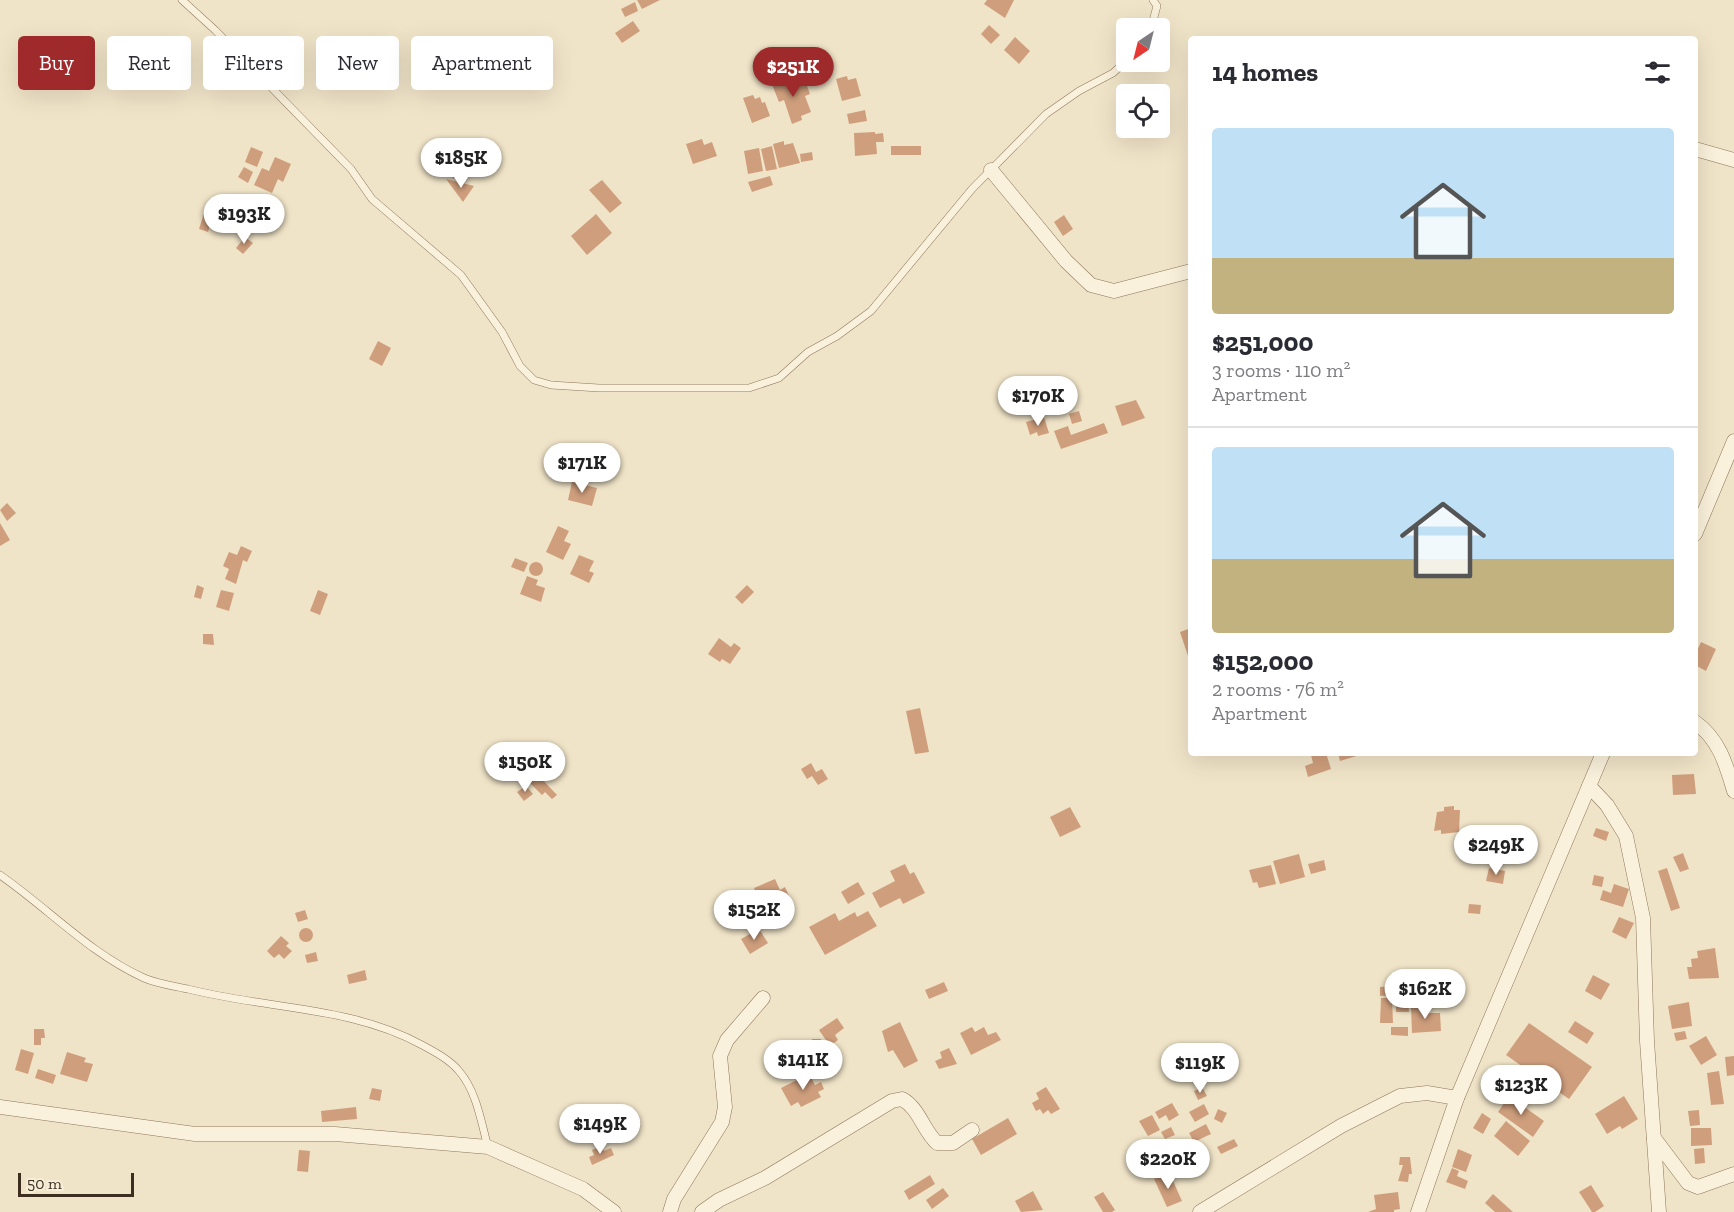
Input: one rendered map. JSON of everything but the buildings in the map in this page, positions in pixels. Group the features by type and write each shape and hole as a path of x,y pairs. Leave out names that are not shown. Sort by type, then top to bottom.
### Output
{"street":[{"path":"1698,150 1734,160"},
{"path":"991,170 1066,261 1091,285 1114,291 1188,272"},
{"path":"1698,527 1734,441"},
{"path":"1698,725 1714,738 1725,760 1734,791"},
{"path":"1418,1212 1457,1098 1602,756"},
{"path":"1589,786 1607,805 1626,836 1643,918 1659,1212"},
{"path":"670,1212 674,1199 722,1122 725,1107 720,1056 727,1040 764,998"},
{"path":"1200,1212 1341,1126 1401,1096 1427,1093 1457,1098"},
{"path":"702,1212 719,1200 765,1178 892,1101 902,1099 910,1103 929,1136 937,1143 953,1143 972,1130"},
{"path":"0,1107 195,1134 335,1134 488,1147 583,1189 614,1212"},
{"path":"1654,1137 1688,1183 1698,1187 1734,1174"}],"lane":[{"path":"182,0 215,30 351,169 372,199 460,274 502,332 520,366 534,380 551,385 599,388 749,388 779,378 808,352 837,336 871,311 972,189 1046,114 1079,91 1116,70"},
{"path":"1153,0 1157,6 1154,18"},
{"path":"0,875 25,892 92,949 146,979 213,996 301,1009 365,1022 400,1033 441,1056 459,1071 472,1092 488,1147"}]}
